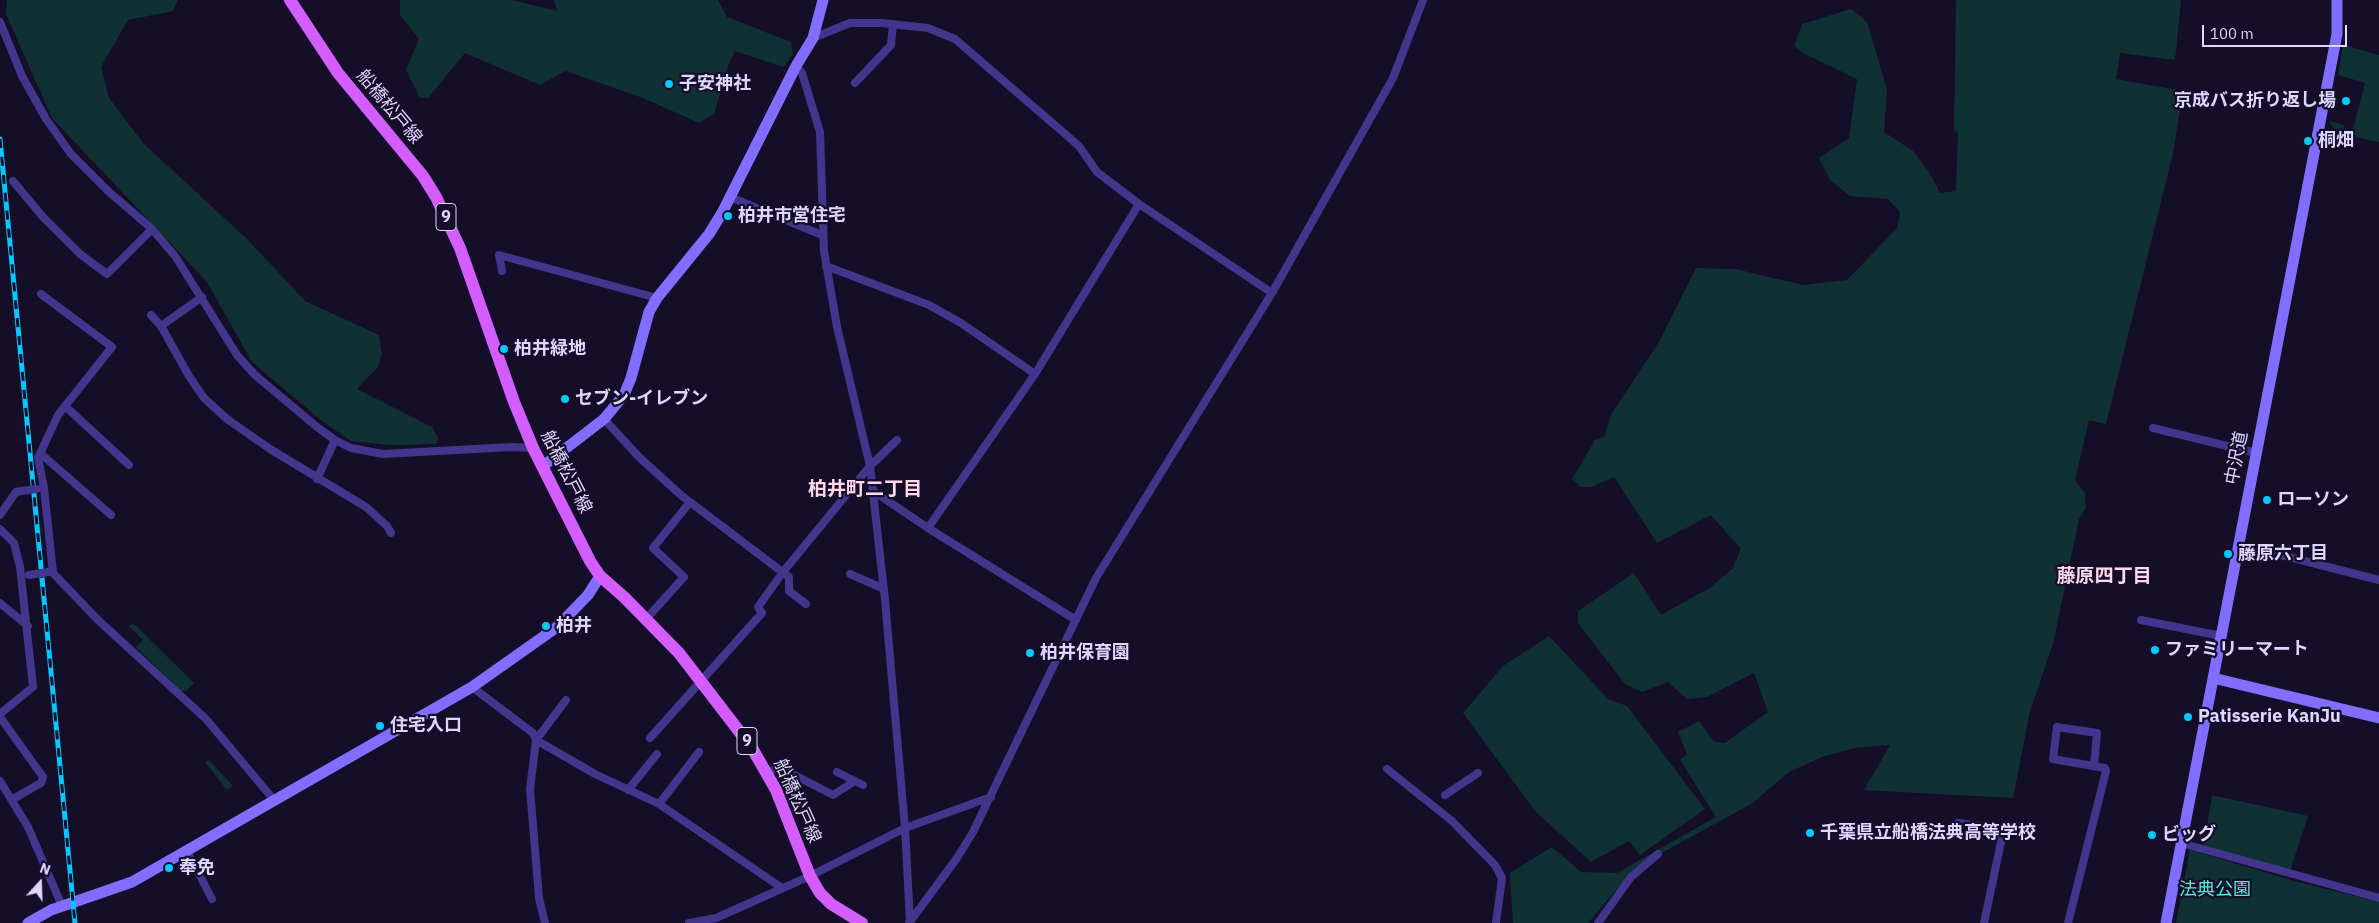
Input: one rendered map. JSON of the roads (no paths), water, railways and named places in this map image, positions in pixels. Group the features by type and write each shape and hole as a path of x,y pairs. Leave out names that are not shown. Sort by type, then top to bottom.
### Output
{"main road":[{"name":"船橋松戸線","path":"290,0 338,73 423,176 436,197 460,248 514,402 533,448 590,561 600,576 646,618 679,653 752,748 768,774 783,805 810,876 820,893 831,904 862,923"}],"street":[{"path":"543,466 604,419 616,406 631,378 650,312 657,298 709,234 730,197 796,66 813,38 823,0"},
{"path":"909,923 957,858 991,797 1096,578 1272,293 1393,78 1423,0"},
{"name":"中沢道","path":"2166,923 2337,34 2337,0"},
{"path":"0,22 22,76 58,137 96,180 152,229 175,256 238,355 255,375 335,440 364,452 383,454 512,447 533,448"},
{"path":"813,38 850,23 894,24 928,28 955,39 1079,146 1097,172 1139,204 1272,293"},
{"path":"855,83 891,45 894,24"},
{"path":"796,66 802,73 820,132 822,235 826,266 837,327 870,466 884,589 905,828 909,923"},
{"path":"13,181 43,217 80,254 107,274 152,229"},
{"path":"730,197 822,235"},
{"path":"928,528 1035,374 1139,204"},
{"path":"502,271 499,255 657,298"},
{"path":"826,266 928,305 961,323 1035,374"},
{"path":"41,294 112,346 58,415 38,458 50,573 206,719 274,800"},
{"path":"161,326 202,296"},
{"path":"151,315 161,326 189,376 204,398 227,419 317,478 366,507 387,526 391,533"},
{"path":"65,406 129,465"},
{"path":"604,419 640,458 690,502 789,577 789,591 806,604"},
{"path":"2153,428 2256,453"},
{"path":"317,478 335,440"},
{"path":"650,738 762,613 758,607 783,572 870,466 897,440"},
{"path":"40,453 111,515"},
{"path":"0,516 16,492 40,489"},
{"path":"873,491 928,528 1076,620"},
{"path":"646,618 684,577 653,548 690,502"},
{"path":"0,529 14,543 25,575 33,687 0,715 44,777 41,783 13,799"},
{"path":"2238,544 2379,580"},
{"path":"25,575 50,573"},
{"path":"850,574 884,589"},
{"path":"28,923 62,906 132,882 472,687 557,627 588,595 600,576"},
{"path":"0,603 28,626"},
{"path":"2141,620 2221,636"},
{"path":"2213,678 2379,718"},
{"path":"472,687 533,733 536,740 628,790 659,804 782,888"},
{"path":"545,923 539,898 530,789 536,740 566,700"},
{"path":"2068,923 2106,771 2105,768 2053,760 2057,727 2097,733 2094,766"},
{"path":"659,804 699,752"},
{"path":"628,790 657,754"},
{"path":"768,774 779,767 833,795 855,781"},
{"path":"1387,769 1452,821 1495,865 1502,878 1496,923"},
{"path":"837,772 863,785"},
{"path":"1445,795 1478,773"},
{"path":"0,781 13,799 28,827 62,906"},
{"path":"689,923 716,918 810,876 905,828 991,797"},
{"path":"1958,823 1996,828 2002,836 1984,923"},
{"path":"2181,843 2379,898"},
{"path":"186,851 212,899"},
{"path":"1598,923 1631,877 1658,854"}],"railway":[{"path":"0,139 75,923"}],"place":[{"name":"子安神社","path":"669,84"},
{"name":"京成バス折り返し場","path":"2346,101"},
{"name":"桐畑","path":"2308,141"},
{"name":"柏井市営住宅","path":"728,216"},
{"name":"柏井緑地","path":"504,349"},
{"name":"セブン-イレブン","path":"565,399"},
{"name":"ローソン","path":"2267,500"},
{"name":"藤原六丁目","path":"2228,554"},
{"name":"柏井","path":"546,626"},
{"name":"ファミリーマート","path":"2155,650"},
{"name":"柏井保育園","path":"1030,653"},
{"name":"Patisserie KanJu","path":"2188,717"},
{"name":"住宅入口","path":"380,726"},
{"name":"千葉県立船橋法典高等学校","path":"1810,833"},
{"name":"ビッグ","path":"2152,835"},
{"name":"奉免","path":"169,868"}],"district":[{"name":"柏井町二丁目","path":"865,490"},
{"name":"藤原四丁目","path":"2104,577"}],"park label":[{"name":"法典公園","path":"2215,890"}]}
